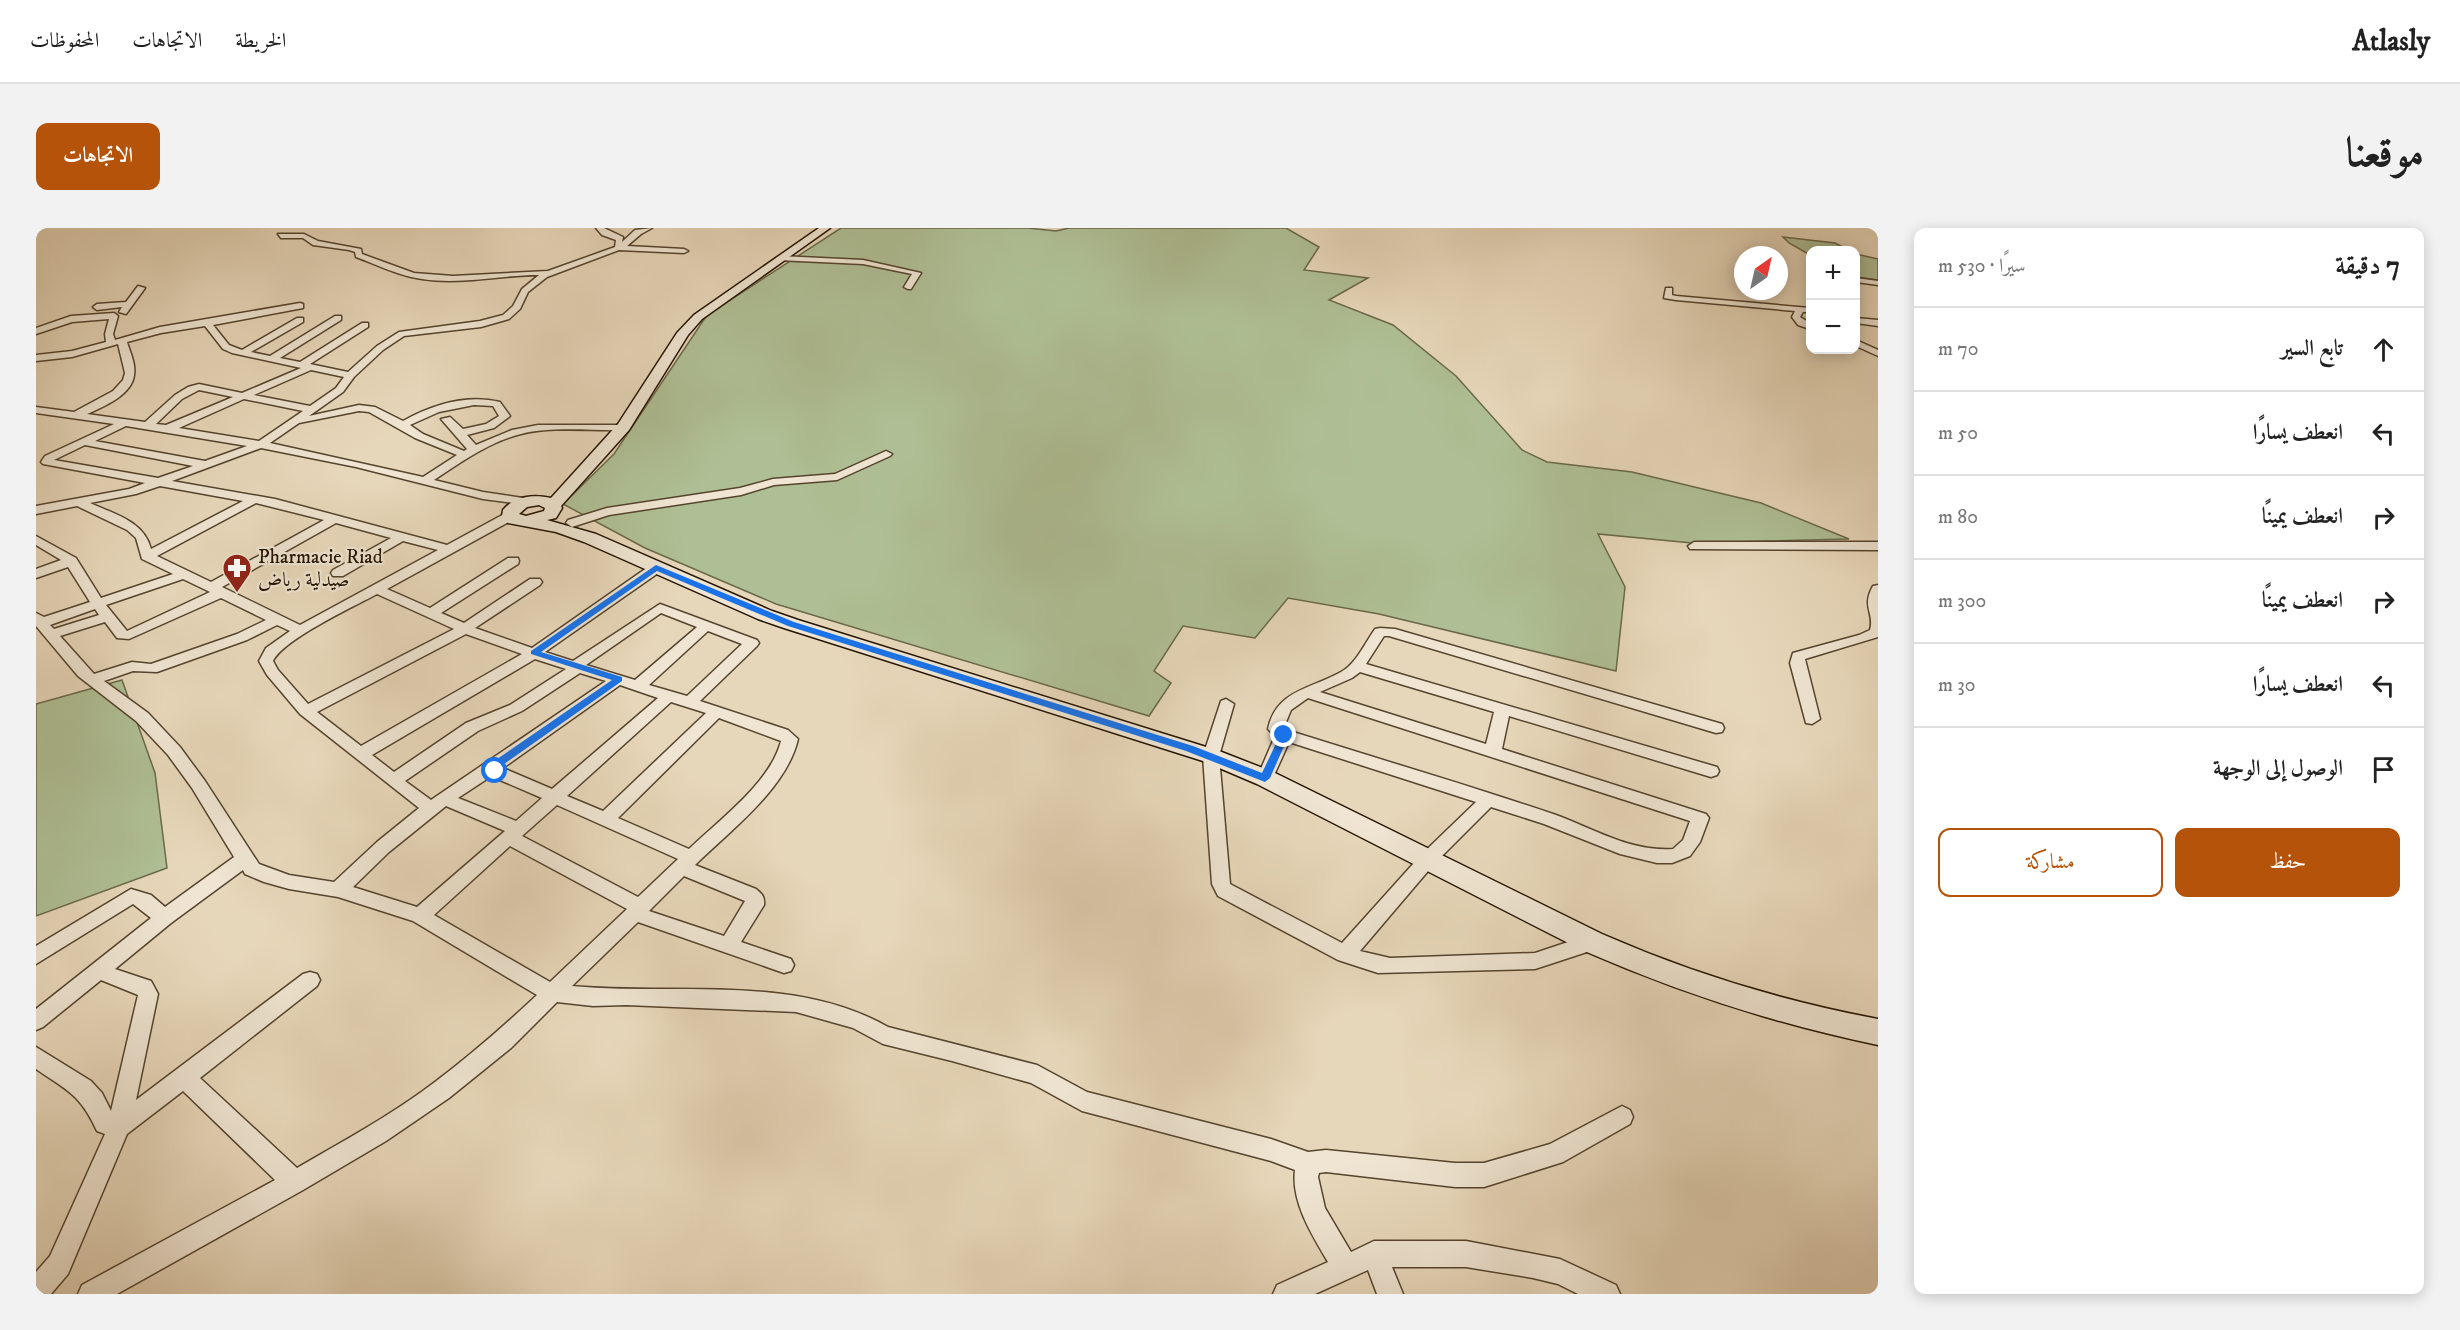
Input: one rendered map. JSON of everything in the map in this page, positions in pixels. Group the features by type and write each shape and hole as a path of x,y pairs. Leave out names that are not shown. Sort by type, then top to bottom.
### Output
{"street":[{"path":"600,228 605,233 620,239 617,244 621,247 684,251"},
{"path":"625,228 644,229"},
{"path":"784,965 728,946 637,910 512,833 437,803 393,781 306,711 272,672 266,661 271,651 300,631 447,549 517,518 544,517 624,427 682,333 707,309 825,228"},
{"path":"36,510 132,492 262,444 340,390 350,375 380,348 402,334 481,324 506,317 513,312 532,284 549,273 621,247 644,229"},
{"path":"281,236 299,235 326,245 351,248 358,251 359,255 393,270 421,277 549,273"},
{"path":"631,257 642,250"},
{"path":"780,258 863,262 917,273 908,287"},
{"path":"1860,281 1878,283"},
{"path":"36,331 71,319 114,316 122,313 141,288"},
{"path":"1670,290 1668,296 1676,298 1806,310"},
{"path":"1788,298 1806,300"},
{"path":"83,308 129,304"},
{"path":"36,358 72,354 179,326 300,306"},
{"path":"1800,309 1796,317 1806,324"},
{"path":"111,344 109,334 114,316"},
{"path":"273,358 338,318"},
{"path":"244,352 300,320"},
{"path":"1860,321 1878,323"},
{"path":"207,323 226,347 350,375"},
{"path":"168,428 244,396 305,366 365,325"},
{"path":"75,416 113,396 127,381 130,374 122,341"},
{"path":"1860,345 1878,353"},
{"path":"148,425 178,398 193,388 205,387 314,410"},
{"path":"403,424 437,410 475,400 496,404 505,416 502,420 489,426 460,433"},
{"path":"297,421 304,422 365,408 403,424 419,436 468,451"},
{"path":"36,410 168,428 262,444 375,468 492,499 544,501 590,538"},
{"path":"446,419 458,426 468,451"},
{"path":"126,422 49,458 47,462 254,500 404,536 447,549"},
{"path":"425,481 468,451 516,432 538,428 624,427"},
{"path":"84,442 208,465"},
{"path":"572,523 607,512 741,491 773,482 837,477 886,454"},
{"path":"517,518 515,507 572,484"},
{"path":"492,499 517,518 590,538 782,621 1211,756 1265,778 1592,942 1684,981 1781,1012 1878,1032"},
{"path":"147,556 254,500"},
{"path":"78,502 131,527 142,537 147,556 300,631"},
{"path":"36,540 71,561 98,604 122,635 129,635 216,591 334,519"},
{"path":"338,573 404,536"},
{"path":"1694,546 1878,546"},
{"path":"36,574 71,561"},
{"path":"431,613 513,561"},
{"path":"360,754 474,690 534,653 656,568"},
{"path":"43,624 185,574"},
{"path":"306,711 464,628 535,582"},
{"path":"92,1294 295,1182 378,1133 441,1091 503,1041 768,782 790,742 789,738 782,734 717,711 534,653 464,628 377,589"},
{"path":"1812,719 1797,663 1798,656 1864,638 1876,632 1878,623 1873,602 1878,589"},
{"path":"393,781 472,727 516,708 660,608 752,643 690,702"},
{"path":"43,624 108,617"},
{"path":"92,680 132,666 152,669 242,637 278,619"},
{"path":"43,624 92,680 142,717 174,751 199,784 252,869 290,882 338,890 420,916 551,993 593,997 626,996 796,1003 859,1021 883,1035 952,1051 1037,1076 1082,1101 1271,1150 1308,1163 1326,1161 1455,1176 1484,1175 1555,1154 1622,1117"},
{"path":"639,685 707,625"},
{"path":"1306,692 1700,818 1687,850 1671,856 1642,853 1619,847 1569,827 1284,735 1276,729 1278,717 1286,704 1306,692 1347,675 1357,666 1380,632 1390,632 1716,728"},
{"path":"1357,666 1711,771"},
{"path":"338,890 383,847 437,803 488,771 619,679"},
{"path":"420,916 670,695"},
{"path":"1226,704 1211,756 1221,884 1225,891 1346,954 1378,965 1535,961 1592,942"},
{"path":"1493,752 1502,710"},
{"path":"605,820 717,711"},
{"path":"1265,778 1284,735"},
{"path":"488,771 495,771 605,820 749,894 755,899 754,905 728,946"},
{"path":"1346,954 1428,859 1488,800"},
{"path":"36,1021 164,918 245,858"},
{"path":"36,956 131,896 144,900 164,918"},
{"path":"36,1292 59,1265 119,1126 148,994 144,987 98,971"},
{"path":"36,1057 83,1088 94,1100 105,1123 119,1126 310,980"},
{"path":"183,1077 295,1182"},
{"path":"1308,1163 1306,1171 1308,1197 1345,1266"},
{"path":"1374,1254 1390,1294"},
{"path":"1286,1294 1374,1254 1466,1254 1533,1265 1560,1272 1607,1294"}],"green space":[{"path":"841,228 1028,228 1056,231 1069,228 1286,228 1319,247 1304,270 1368,278 1329,300 1393,325 1456,376 1522,450 1547,462 1632,472 1761,503 1849,539 1692,543 1598,534 1625,587 1616,671 1379,614 1288,598 1255,638 1183,626 1154,671 1171,683 1149,716 776,604 645,548 563,504 614,454 707,315"},
{"path":"1783,237 1835,243 1841,246 1806,246 1806,253"},
{"path":"1860,255 1878,259 1878,280 1860,278"},
{"path":"122,680 155,773 167,868 36,916 36,704"}],"place":[{"name":"Pharmacie Riad صيدلية رياض","path":"237,594"}],"route":[{"path":"495,771 488,771 619,679 534,653 656,568 791,624 1190,749 1265,778 1284,735"}]}
